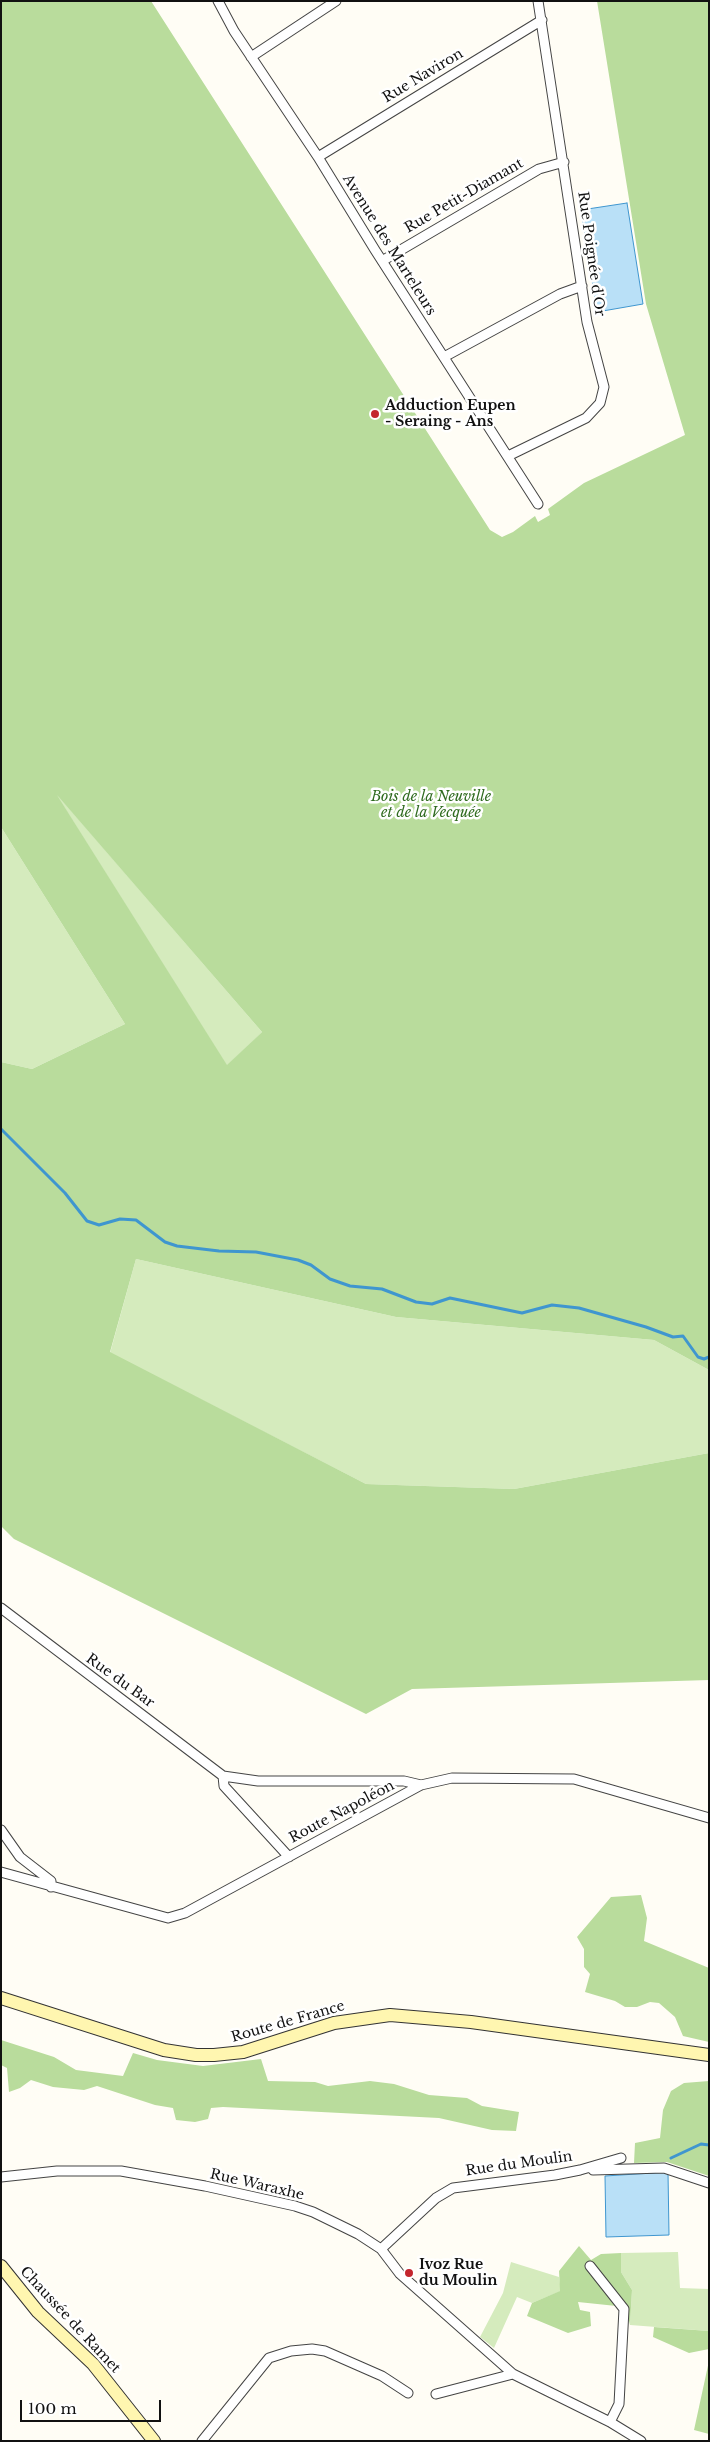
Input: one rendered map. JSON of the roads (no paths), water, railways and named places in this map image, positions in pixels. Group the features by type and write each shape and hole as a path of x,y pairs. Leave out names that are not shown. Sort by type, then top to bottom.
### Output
{"main road":[{"name":"Route de France","path":"1,1998 164,2050 196,2055 214,2056 243,2052 334,2023 390,2015 471,2022 709,2055"},
{"name":"Chaussée de Ramet","path":"1,2266 38,2312 93,2364 154,2441"}],"street":[{"name":"Avenue des Marteleurs","path":"218,1 251,57 318,156 382,261 538,504"},
{"path":"251,57 336,1"},
{"name":"Rue Poignée d'Or","path":"508,456 586,418 600,403 604,387 589,335 538,1"},
{"name":"Rue Naviron","path":"318,156 542,20"},
{"name":"Rue Petit-Diamant","path":"382,261 539,169 564,162"},
{"path":"444,357 560,294 582,286"},
{"name":"Rue du Bar","path":"1,1608 222,1776 258,1781 404,1781 421,1785"},
{"name":"Rue du Bar","path":"222,1776 224,1786 289,1857"},
{"name":"Route Napoléon","path":"1,1872 168,1918 185,1913 421,1785 452,1778 574,1779 709,1818"},
{"path":"1,1830 20,1857 51,1881 51,1887"},
{"name":"Rue du Moulin","path":"381,2249 436,2198 453,2188 580,2170 621,2158"},
{"path":"580,2170 664,2168 709,2183"},
{"name":"Rue Waraxhe","path":"1,2177 57,2171 120,2171 205,2186 295,2206 330,2220 381,2249 400,2274 513,2374 610,2422 641,2441"},
{"path":"590,2266 624,2309 620,2404 610,2422"},
{"path":"202,2441 269,2358 296,2351 325,2350 382,2376 408,2393"},
{"path":"436,2394 513,2374"}],"water":[{"path":"627,203 643,304 597,312 581,210"},
{"path":"668,2172 669,2235 606,2237 605,2176"}],"waterway":[{"path":"1,1129 65,1193 87,1221 99,1225 120,1219 136,1220 165,1242 177,1246 219,1251 256,1252 298,1260 311,1265 330,1279 350,1286 382,1289 416,1302 432,1304 450,1298 522,1313 552,1305 579,1308 646,1327 673,1337 683,1336 698,1357 704,1359 709,1357"},
{"path":"671,2158 701,2144 709,2145"}],"place":[{"name":"Adduction Eupen - Seraing - Ans","path":"375,414"},
{"name":"Ivoz Rue du Moulin","path":"409,2273"}],"park label":[{"name":"Bois de la Neuville et de la Vecquée","path":"431,806"}]}
